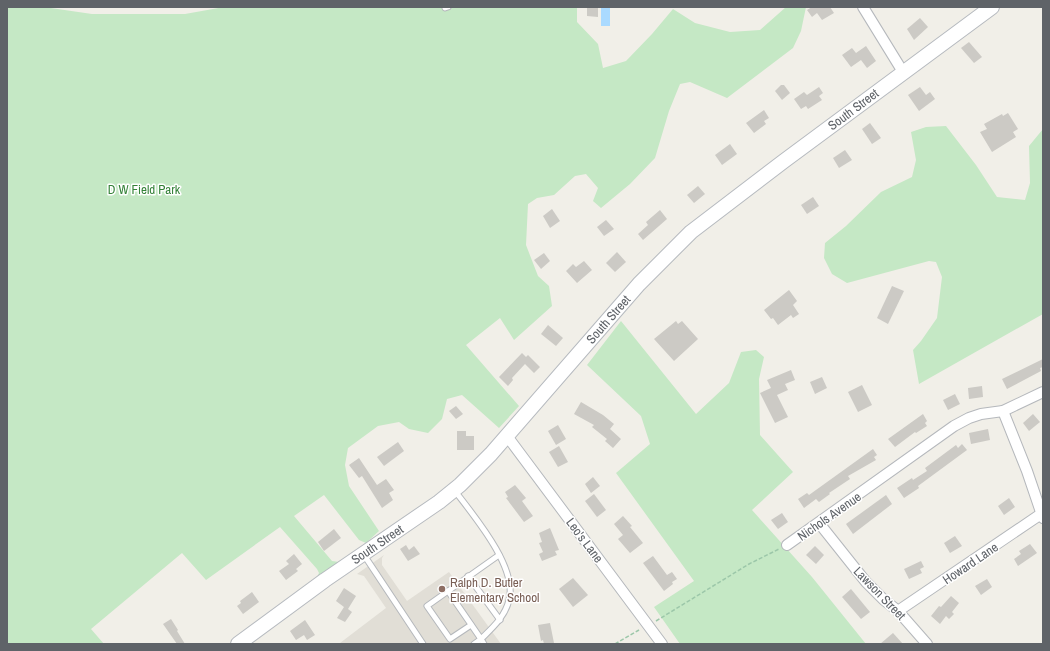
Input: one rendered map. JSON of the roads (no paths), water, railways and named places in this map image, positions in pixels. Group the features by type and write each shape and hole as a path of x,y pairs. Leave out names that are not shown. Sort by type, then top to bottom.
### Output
{"street":[{"path":"863,7 903,72"},
{"name":"South Street","path":"238,644 362,554 454,491 480,466 639,284 683,239 732,200 992,7"},
{"name":"Nichols Avenue","path":"787,545 954,426 969,418 981,414 1003,411 1043,392"},
{"path":"1003,411 1027,471 1042,516"},
{"name":"Leo's Lane","path":"507,436 662,644"},
{"name":"Howard Lane","path":"898,611 1042,516"},
{"name":"Lawson Street","path":"819,522 866,582 898,611 927,644"}],"lane":[{"path":"454,491 471,512 499,555 505,566 510,584 509,600 500,620 474,644"},
{"path":"362,554 423,644"},
{"path":"471,625 450,639 427,606 499,555"},
{"path":"468,576 500,620"},
{"path":"448,591 484,644"}],"water":[{"path":"601,8 610,8 610,26 601,26"}],"place":[{"name":"Ralph D. Butler Elementary School","path":"442,589"}],"park label":[{"name":"D W Field Park","path":"144,189"}]}
